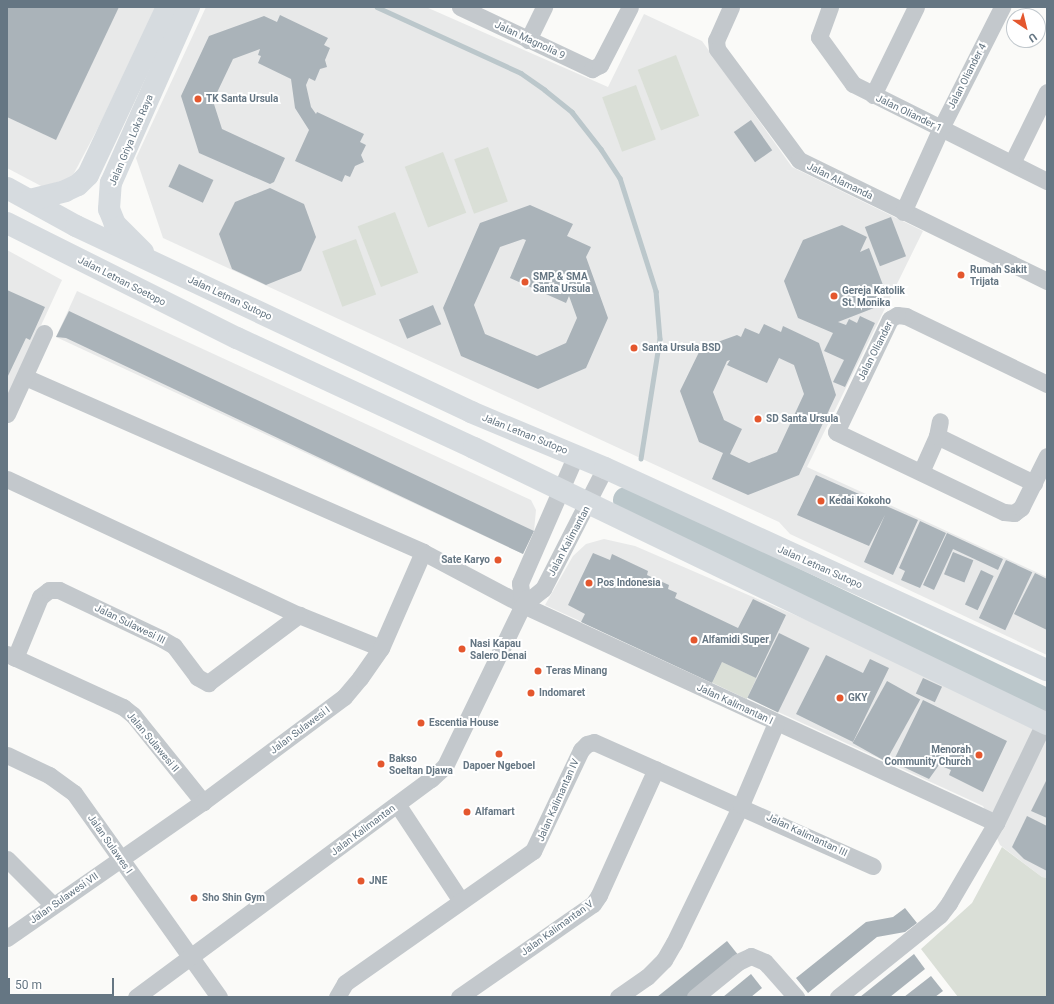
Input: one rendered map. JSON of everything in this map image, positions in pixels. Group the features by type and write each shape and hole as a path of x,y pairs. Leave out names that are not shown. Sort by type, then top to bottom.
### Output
{"main road":[{"path":"30,200 65,191 78,185 88,175 168,7"},
{"name":"Jalan Griya Loka Raya","path":"154,263 115,224 109,209 109,196 111,183 189,7"},
{"name":"Jalan Letnan Sutopo","path":"7,188 76,226 471,412 576,455 1047,670"},
{"name":"Jalan Letnan Soetopo","path":"7,223 237,338 561,490"},
{"path":"561,490 1046,721"}],"street":[{"name":"Jalan Magnolia 9","path":"460,7 592,70 600,65 630,7"},
{"path":"528,40 544,7"},
{"name":"Jalan Alamanda","path":"731,7 716,40 717,49 792,153 805,164 1047,281"},
{"name":"Jalan Oliander 1","path":"830,7 819,31 821,43 848,80 873,95 1047,181"},
{"path":"873,95 916,7"},
{"name":"Jalan Oliander 4","path":"903,212 941,128 1002,7"},
{"path":"1012,164 1047,92"},
{"name":"Jalan Oliander","path":"1047,384 906,316 897,315 890,319 836,432 1004,512 1014,513 1022,508 1047,456"},
{"path":"7,414 44,333"},
{"name":"Jalan Kalimantan I","path":"25,377 423,552 523,605 776,723 996,823"},
{"path":"921,472 939,429 1034,482"},
{"path":"523,605 520,583 576,455"},
{"name":"Jalan Kalimantan","path":"136,997 191,958 432,779 445,766 453,754 523,605 543,590 589,503 605,468"},
{"path":"7,479 299,615 380,648"},
{"name":"Jalan Sulawesi I","path":"121,859 203,802 344,697 360,678 380,648 423,552"},
{"name":"Jalan Sulawesi III","path":"11,656 40,597 50,590 59,590 174,646 197,677 208,683 299,615"},
{"name":"Jalan Sulawesi II","path":"11,656 123,707 133,715 203,802"},
{"path":"838,997 940,915 949,903 996,823 1046,721"},
{"path":"618,997 647,977 664,960 741,805 776,723"},
{"name":"Jalan Kalimantan IV","path":"337,997 345,984 537,847 581,750 587,744 594,742 741,805"},
{"name":"Jalan Sulawes I","path":"7,755 49,775 74,793 218,997"},
{"name":"Jalan Kalimantan V","path":"459,997 593,904 599,895 656,769"},
{"path":"397,804 461,901"},
{"name":"Jalan Kalimantan III","path":"741,805 873,866"},
{"path":"7,859 53,905"},
{"name":"Jalan Sulawesi VII","path":"7,938 121,859"},
{"path":"695,997 738,962 751,956 765,962 796,997"}],"shaded area":[{"path":"7,7 162,7 72,177 43,187 7,168"},
{"name":"Santa Ursula BSD","path":"206,7 426,7 608,87 644,14 702,41 792,167 923,231 807,467 1047,577 1047,655 790,534 779,522 163,238 136,158"},
{"path":"676,55 699,116 661,130 638,70"},
{"path":"636,85 656,140 622,152 602,97"},
{"path":"488,147 508,202 474,214 454,159"},
{"path":"443,152 466,213 428,227 405,167"},
{"path":"395,212 418,273 381,287 358,226"},
{"path":"356,239 376,294 342,307 322,251"},
{"path":"7,250 62,280 7,399"},
{"path":"77,291 531,500 536,510 534,531 523,554 56,337"},
{"path":"604,539 635,546 825,628 1047,733 1047,878 1042,877 1000,845 983,806 545,605 573,556 586,544"},
{"path":"722,662 756,678 747,699 712,683"},
{"path":"1002,847 1042,877 1047,878 1047,997 958,997 921,949 972,903"}],"building":[{"path":"7,7 119,7 56,140 7,117"},
{"name":"TK Santa Ursula","path":"280,15 328,38 324,45 330,48 325,60 327,67 320,69 315,81 309,78 306,85 311,107 316,114 317,112 364,134 360,142 366,145 361,155 364,162 355,166 350,177 345,175 342,182 295,161 309,130 295,108 291,79 258,63 261,56 258,55 260,49 233,59 213,101 222,129 285,158 274,182 270,184 199,153 181,96 209,36 264,16 277,22"},
{"path":"751,120 772,150 755,162 734,132"},
{"path":"179,164 213,180 203,203 168,187"},
{"path":"270,188 304,204 316,237 301,271 266,285 232,269 219,234 235,202"},
{"name":"SMP & SMA Santa Ursula","path":"530,205 573,224 567,236 591,247 586,257 608,318 586,368 538,389 461,356 443,308 480,223","holes":["523,239 526,240 510,278 566,303 569,296 577,318 566,343 537,356 485,334 474,305 500,247"]},
{"path":"891,217 906,256 880,266 865,227"},
{"name":"Gereja Katolik St. Monika","path":"842,225 867,237 860,252 869,248 883,285 874,308 838,322 846,325 849,319 857,323 860,316 875,323 845,387 833,382 844,360 824,351 833,333 798,318 784,281 803,240"},
{"path":"7,290 45,307 30,340 26,338 7,378"},
{"path":"433,305 441,324 407,339 399,319"},
{"path":"69,311 534,531 523,554 66,338 56,337"},
{"name":"SD Santa Ursula","path":"764,324 781,332 783,326 819,343 836,395 799,475 748,495 712,479 723,453 699,442 680,391 701,348 737,335 741,337 745,328 759,334","holes":["779,358 794,365 804,394 777,452 749,463 730,454 742,429 724,420 713,392 727,361 730,360 727,365 767,383"]},
{"path":"816,475 918,520 893,575 864,562 885,515 869,546 797,515"},
{"path":"920,521 946,533 920,588 901,580 905,571 899,568"},
{"path":"947,533 1003,559 998,570 953,549 934,590 923,585"},
{"path":"953,552 973,560 964,582 944,574"},
{"path":"593,553 610,560 612,554 648,571 647,575 669,585 668,589 677,593 675,598 738,628 753,599 786,615 756,678 722,662 712,683 581,622 585,614 568,605"},
{"path":"1006,560 1032,572 1005,630 979,618"},
{"path":"981,570 994,576 978,610 965,604"},
{"path":"1035,573 1047,579 1047,630 1014,614"},
{"path":"779,633 810,648 778,713 747,698"},
{"name":"GKY","path":"826,655 863,673 870,659 889,668 853,742 796,714"},
{"path":"923,678 942,687 935,702 916,693"},
{"path":"887,681 920,699 886,762 853,743"},
{"path":"923,700 1007,741 983,792 949,775 951,770 939,765 929,779 893,762"},
{"path":"1047,779 1047,818 1031,811"},
{"path":"1027,816 1047,826 1047,871 1024,859 1012,847"},
{"path":"905,908 917,923 905,932 877,937 808,993 796,978 866,922 893,917"},
{"path":"727,941 739,956 688,997 657,997"},
{"path":"914,954 925,969 890,997 860,997"},
{"path":"751,974 762,988 751,997 723,997"},
{"path":"931,976 943,991 935,997 904,997"}],"waterway":[{"path":"377,7 521,73 572,112 601,149 620,178 656,291 660,339 641,459"},
{"path":"626,500 1047,702"}],"place":[{"name":"TK Santa Ursula","path":"198,99"},
{"name":"Rumah Sakit Trijata","path":"961,275"},
{"name":"SMP & SMA Santa Ursula","path":"525,282"},
{"name":"Gereja Katolik St. Monika","path":"834,296"},
{"name":"Santa Ursula BSD","path":"634,348"},
{"name":"SD Santa Ursula","path":"758,419"},
{"name":"Kedai Kokoho","path":"821,501"},
{"name":"Sate Karyo","path":"498,560"},
{"name":"Pos Indonesia","path":"589,583"},
{"name":"Alfamidi Super","path":"694,640"},
{"name":"Nasi Kapau Salero Denai","path":"462,649"},
{"name":"Teras Minang","path":"538,671"},
{"name":"Indomaret","path":"531,693"},
{"name":"GKY","path":"840,698"},
{"name":"Escentia House","path":"421,723"},
{"name":"Dapoer Ngeboel","path":"499,754"},
{"name":"Menorah Community Church","path":"979,755"},
{"name":"Bakso Soeltan Djawa","path":"381,764"},
{"name":"Alfamart","path":"467,812"},
{"name":"JNE","path":"361,881"},
{"name":"Sho Shin Gym","path":"194,898"}]}
